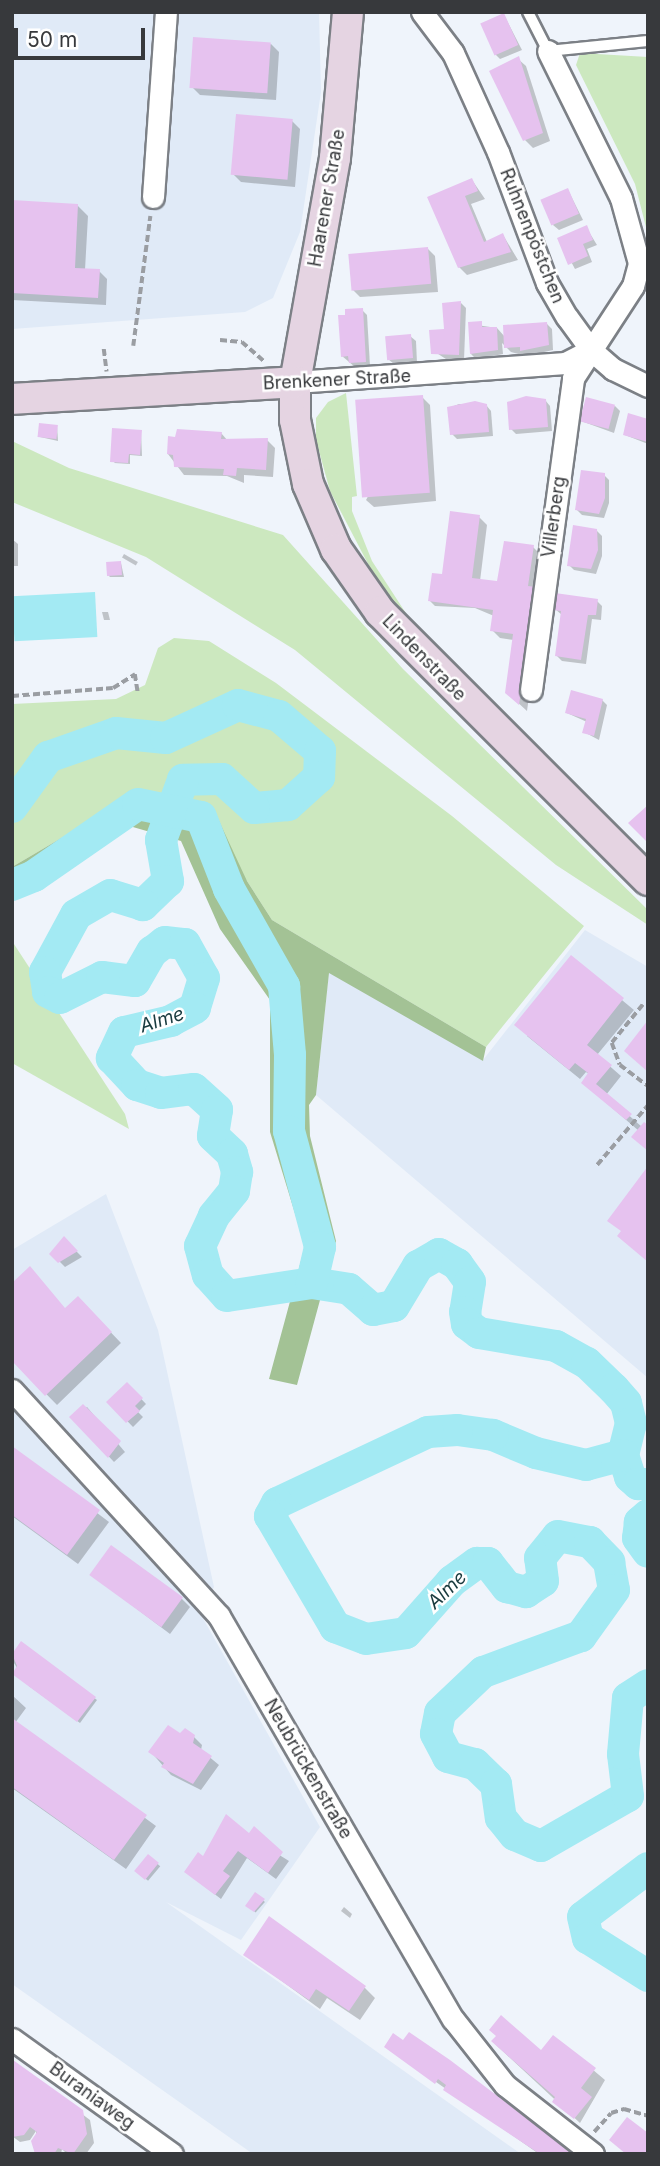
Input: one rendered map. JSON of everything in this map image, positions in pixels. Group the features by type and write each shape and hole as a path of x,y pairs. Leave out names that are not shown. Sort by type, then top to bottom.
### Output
{"main road":[{"name":"Haarener Straße","path":"295,382 335,158 348,12"},
{"name":"Brenkener Straße","path":"12,400 295,382"},
{"name":"Lindenstraße","path":"295,382 295,420 308,484 354,578 416,652 648,880"}],"street":[{"path":"153,197 166,12"},
{"name":"Ruhnenpöstchen","path":"422,12 453,53 498,152 547,282 591,350"},
{"path":"548,51 621,198 639,263 633,286 591,350 613,369 648,386"},
{"name":"Brenkener Straße","path":"295,382 565,363 591,350"},
{"name":"Villerberg","path":"531,690 573,378 591,350"},
{"name":"Neubrückenstraße","path":"12,1390 219,1616 453,2019 505,2085 587,2150"},
{"name":"Buraniaweg","path":"12,2039 172,2154"}],"lane":[{"path":"528,12 548,51 648,41"}],"path":[{"path":"133,346 153,197"},
{"path":"220,340 242,342 295,382"},
{"path":"104,349 108,376"},
{"path":"12,696 113,688 135,674 138,692"},
{"path":"642,1005 612,1043 620,1065 648,1086"},
{"path":"597,1166 648,1105"},
{"path":"587,2150 611,2113 624,2109 648,2116"}],"shaded area":[{"path":"12,12 319,12 321,92 300,232 273,298 245,312 12,329"},
{"path":"585,930 648,967 648,1378 316,1095 329,972 483,1060"},
{"path":"106,1194 158,1330 214,1587 200,1613 320,1827 241,1940 166,1902 521,2154 253,2154 12,1984 12,1250"}],"green space":[{"path":"580,53 648,57 648,235 635,184 576,65"},
{"path":"346,393 357,496 352,497 352,511 372,561 411,621 377,581 330,491 316,440 316,418 328,402"},
{"path":"12,441 69,468 283,535 403,669 648,910 648,925 556,865 295,650 146,557 12,502"},
{"path":"174,638 209,641 276,683 452,816 584,926 486,1047 272,920 247,881 143,790 12,867 12,704 116,699 145,685 158,648"},
{"path":"143,790 213,808 247,881 272,920 486,1047 483,1061 329,973 316,1095 309,1105 310,1136 336,1241 297,1385 269,1379 305,1246 270,1132 270,1000 220,929 181,841 126,825 38,885 12,897 12,867"},
{"path":"12,941 125,1114 129,1129 12,1063"}],"water":[{"path":"95,592 97,637 14,641 12,596"}],"building":[{"path":"504,13 518,45 494,56 480,24"},
{"path":"193,37 271,42 267,93 189,88"},
{"path":"519,56 543,133 523,141 489,71"},
{"path":"236,114 293,119 287,180 231,175"},
{"path":"472,178 478,191 465,196 484,242 503,233 511,252 458,268 427,197"},
{"path":"568,188 579,214 551,225 540,200"},
{"path":"12,200 78,204 75,268 100,269 98,298 12,293"},
{"path":"587,225 593,240 583,244 588,256 568,265 557,238"},
{"path":"428,247 431,284 352,291 348,254"},
{"path":"461,301 459,355 431,354 429,330 444,329 442,303"},
{"path":"363,308 366,362 349,363 348,356 341,357 338,315 345,315 345,309"},
{"path":"482,321 482,327 497,327 498,350 470,354 468,322"},
{"path":"547,322 549,345 520,351 520,347 504,348 503,325"},
{"path":"411,334 413,358 387,360 385,336"},
{"path":"423,395 430,493 362,498 355,400"},
{"path":"526,396 546,399 548,427 509,430 507,402"},
{"path":"586,397 615,405 609,429 580,421"},
{"path":"475,401 487,404 489,432 450,435 447,407"},
{"path":"628,413 648,419 648,442 623,435"},
{"path":"39,423 58,425 56,439 38,437"},
{"path":"112,428 142,430 140,455 129,454 128,463 110,462"},
{"path":"177,429 222,432 221,439 268,438 266,470 237,468 236,476 223,475 224,469 174,467 173,455 167,454 168,436 175,437"},
{"path":"581,470 605,473 605,498 599,514 575,510"},
{"path":"450,511 480,515 472,578 497,581 504,541 534,545 528,586 536,587 519,705 505,693 513,634 490,631 493,610 428,601 432,573 442,574"},
{"path":"573,525 597,529 598,550 591,569 567,566"},
{"path":"121,561 122,575 107,576 106,562"},
{"path":"555,593 598,599 596,615 588,615 581,660 555,656 561,611 553,610"},
{"path":"571,690 603,699 594,736 582,733 586,719 565,713"},
{"path":"648,805 648,839 646,841 628,823"},
{"path":"571,955 624,998 587,1045 612,1065 596,1084 632,1114 626,1120 581,1083 588,1073 575,1063 569,1070 514,1025"},
{"path":"648,1020 648,1072 624,1051"},
{"path":"644,1122 648,1125 648,1151 631,1137"},
{"path":"648,1166 648,1262 617,1236 621,1231 607,1221"},
{"path":"64,1236 78,1251 58,1263 49,1254"},
{"path":"30,1266 65,1308 78,1296 112,1332 45,1396 12,1361 12,1283"},
{"path":"127,1382 143,1398 135,1406 140,1411 126,1423 106,1402"},
{"path":"83,1404 121,1441 108,1458 69,1417"},
{"path":"12,1446 100,1510 67,1555 12,1515"},
{"path":"111,1545 183,1597 161,1627 89,1575"},
{"path":"21,1641 96,1697 77,1722 12,1674 17,1666 12,1654"},
{"path":"12,1718 147,1815 114,1860 12,1787"},
{"path":"168,1725 180,1733 185,1728 195,1735 193,1743 212,1756 193,1784 161,1767 164,1763 148,1752"},
{"path":"226,1814 249,1833 254,1826 283,1852 268,1873 238,1851 223,1871 230,1876 215,1895 184,1872 198,1852 203,1856"},
{"path":"148,1854 159,1863 145,1880 134,1871"},
{"path":"255,1892 265,1899 254,1912 245,1906"},
{"path":"269,1916 366,1986 349,2011 316,1989 309,2000 243,1955"},
{"path":"501,2015 541,2050 553,2035 596,2068 581,2088 592,2097 574,2119 552,2102 555,2097 491,2041 496,2036 489,2030"},
{"path":"409,2032 574,2154 540,2154 443,2090 446,2085 438,2079 435,2084 384,2047 393,2033 403,2040"},
{"path":"13,2060 83,2110 87,2134 73,2154 58,2148 54,2154 35,2154 31,2141 37,2132 30,2127 24,2135 12,2137"},
{"path":"627,2117 648,2133 648,2154 626,2154 609,2140"}],"waterway":[{"name":"Alme","path":"12,807 48,757 116,733 166,738 238,705 279,716 320,751 319,777 288,805 254,808 222,779 183,780 161,840 168,881 143,905 110,895 76,915 45,972 48,992 60,998 102,977 135,981 152,952 165,942 185,944 204,978 195,1008 171,1021 124,1032 112,1058 137,1085 161,1093 194,1089 217,1110 213,1136 232,1154 237,1172 234,1191 214,1216 200,1246 208,1275 227,1296 312,1283 349,1289 373,1310 394,1306 418,1266 439,1254 457,1264 470,1282 465,1312 467,1324 479,1333 556,1346 587,1363 614,1389 626,1403 631,1423 623,1455 630,1477 638,1484 648,1484"},
{"name":"Alme","path":"12,885 34,876 138,804 201,817 229,889 284,986 290,1055 289,1131 320,1247 312,1283"},
{"name":"Alme","path":"623,1455 586,1465 536,1453 493,1435 457,1430 428,1432 277,1503 270,1516 335,1627 366,1639 406,1633 452,1581 477,1563 488,1563 507,1587 526,1592 543,1581 540,1558 558,1536 590,1542 609,1562 614,1590 581,1636 483,1672 440,1713 436,1734 448,1757 475,1764 496,1784 501,1818 515,1835 541,1846 628,1796 623,1754 628,1698 648,1685"},
{"name":"Alme","path":"648,1515 640,1522 638,1538 648,1552"},
{"name":"Alme","path":"648,1868 583,1917 588,1938 648,1976"}]}
